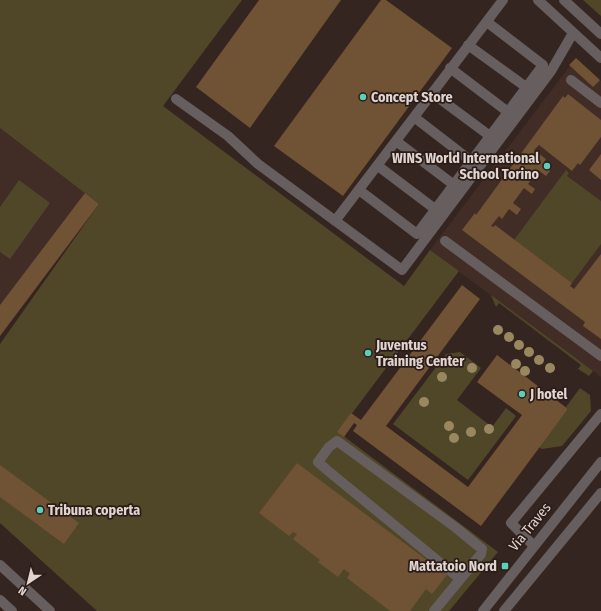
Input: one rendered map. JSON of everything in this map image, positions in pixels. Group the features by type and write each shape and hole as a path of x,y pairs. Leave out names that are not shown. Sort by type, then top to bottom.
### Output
{"street":[{"path":"335,221 503,0"},
{"path":"538,0 601,58"},
{"path":"564,0 601,34"},
{"path":"359,190 417,234 542,65 486,22"},
{"path":"176,99 228,136 258,164 402,270 551,71 574,33"},
{"path":"468,45 526,87"},
{"path":"450,68 508,112"},
{"path":"571,80 601,103"},
{"path":"432,93 490,136"},
{"path":"414,117 471,161"},
{"path":"396,141 454,184"},
{"path":"378,166 435,209"},
{"path":"445,242 601,356"},
{"path":"533,545 511,523 601,414"},
{"path":"434,611 481,554 482,549 455,527 337,441 329,447 318,462 460,579"},
{"name":"Via Traves","path":"483,611 533,545 601,462"},
{"path":"504,611 601,493"},
{"path":"0,565 50,611"},
{"path":"0,600 12,611"}],"shaded area":[{"path":"0,0 242,0 163,106 404,286 430,250 459,271 338,432 498,552 449,611 97,611 0,523 0,344 99,204 0,128"},
{"path":"583,0 601,0 601,16"},
{"name":"WINS World International School Torino","path":"576,58 601,81 601,377 430,250"},
{"path":"0,128 99,204 0,336"},
{"path":"566,170 569,173 567,176 601,201 601,244 572,283 514,240"},
{"path":"19,180 50,203 10,259 0,252 0,207"},
{"path":"491,295 593,371 589,376 578,369 581,365 499,303 496,307"},
{"path":"460,352 481,368 457,400 492,427 506,408 516,416 468,480 393,424 446,354"},
{"path":"580,388 590,395 591,411 562,446 542,449 539,447 568,409 566,407"}],"building":[{"path":"259,0 341,0 250,128 196,87"},
{"name":"Concept Store","path":"381,0 386,0 452,48 343,196 274,146"},
{"path":"576,58 600,80 593,87 569,65"},
{"path":"568,94 601,120 601,137 580,165 578,163 572,171 539,145 534,150 546,159 542,165 550,171 546,176 538,170 528,184 535,189 532,194 524,188 513,203 521,209 517,215 509,209 502,219 499,216 491,226 494,227 495,225 572,283 570,286 574,289 601,254 601,339 583,326 585,322 462,230 475,213 476,215 563,96 565,98"},
{"path":"601,154 601,180 589,170"},
{"path":"85,193 99,204 0,336 0,305"},
{"name":"J hotel","path":"462,285 480,299 386,426 468,487 522,415 477,382 497,355 568,409 481,526 353,431 357,425 354,423 344,437 337,432 351,413 361,420"},
{"path":"297,463 447,575 432,594 426,589 410,611 390,611 347,578 350,574 344,569 338,577 318,562 320,560 293,539 297,534 293,532 289,536 259,513"},
{"name":"Tribuna coperta","path":"0,465 79,523 64,544 0,497"}],"place":[{"name":"Concept Store","path":"363,97"},
{"name":"WINS World International School Torino","path":"547,166"},
{"name":"Juventus Training Center","path":"368,353"},
{"name":"J hotel","path":"522,394"},
{"name":"Tribuna coperta","path":"40,510"},
{"name":"Mattatoio Nord","path":"505,566"}]}
